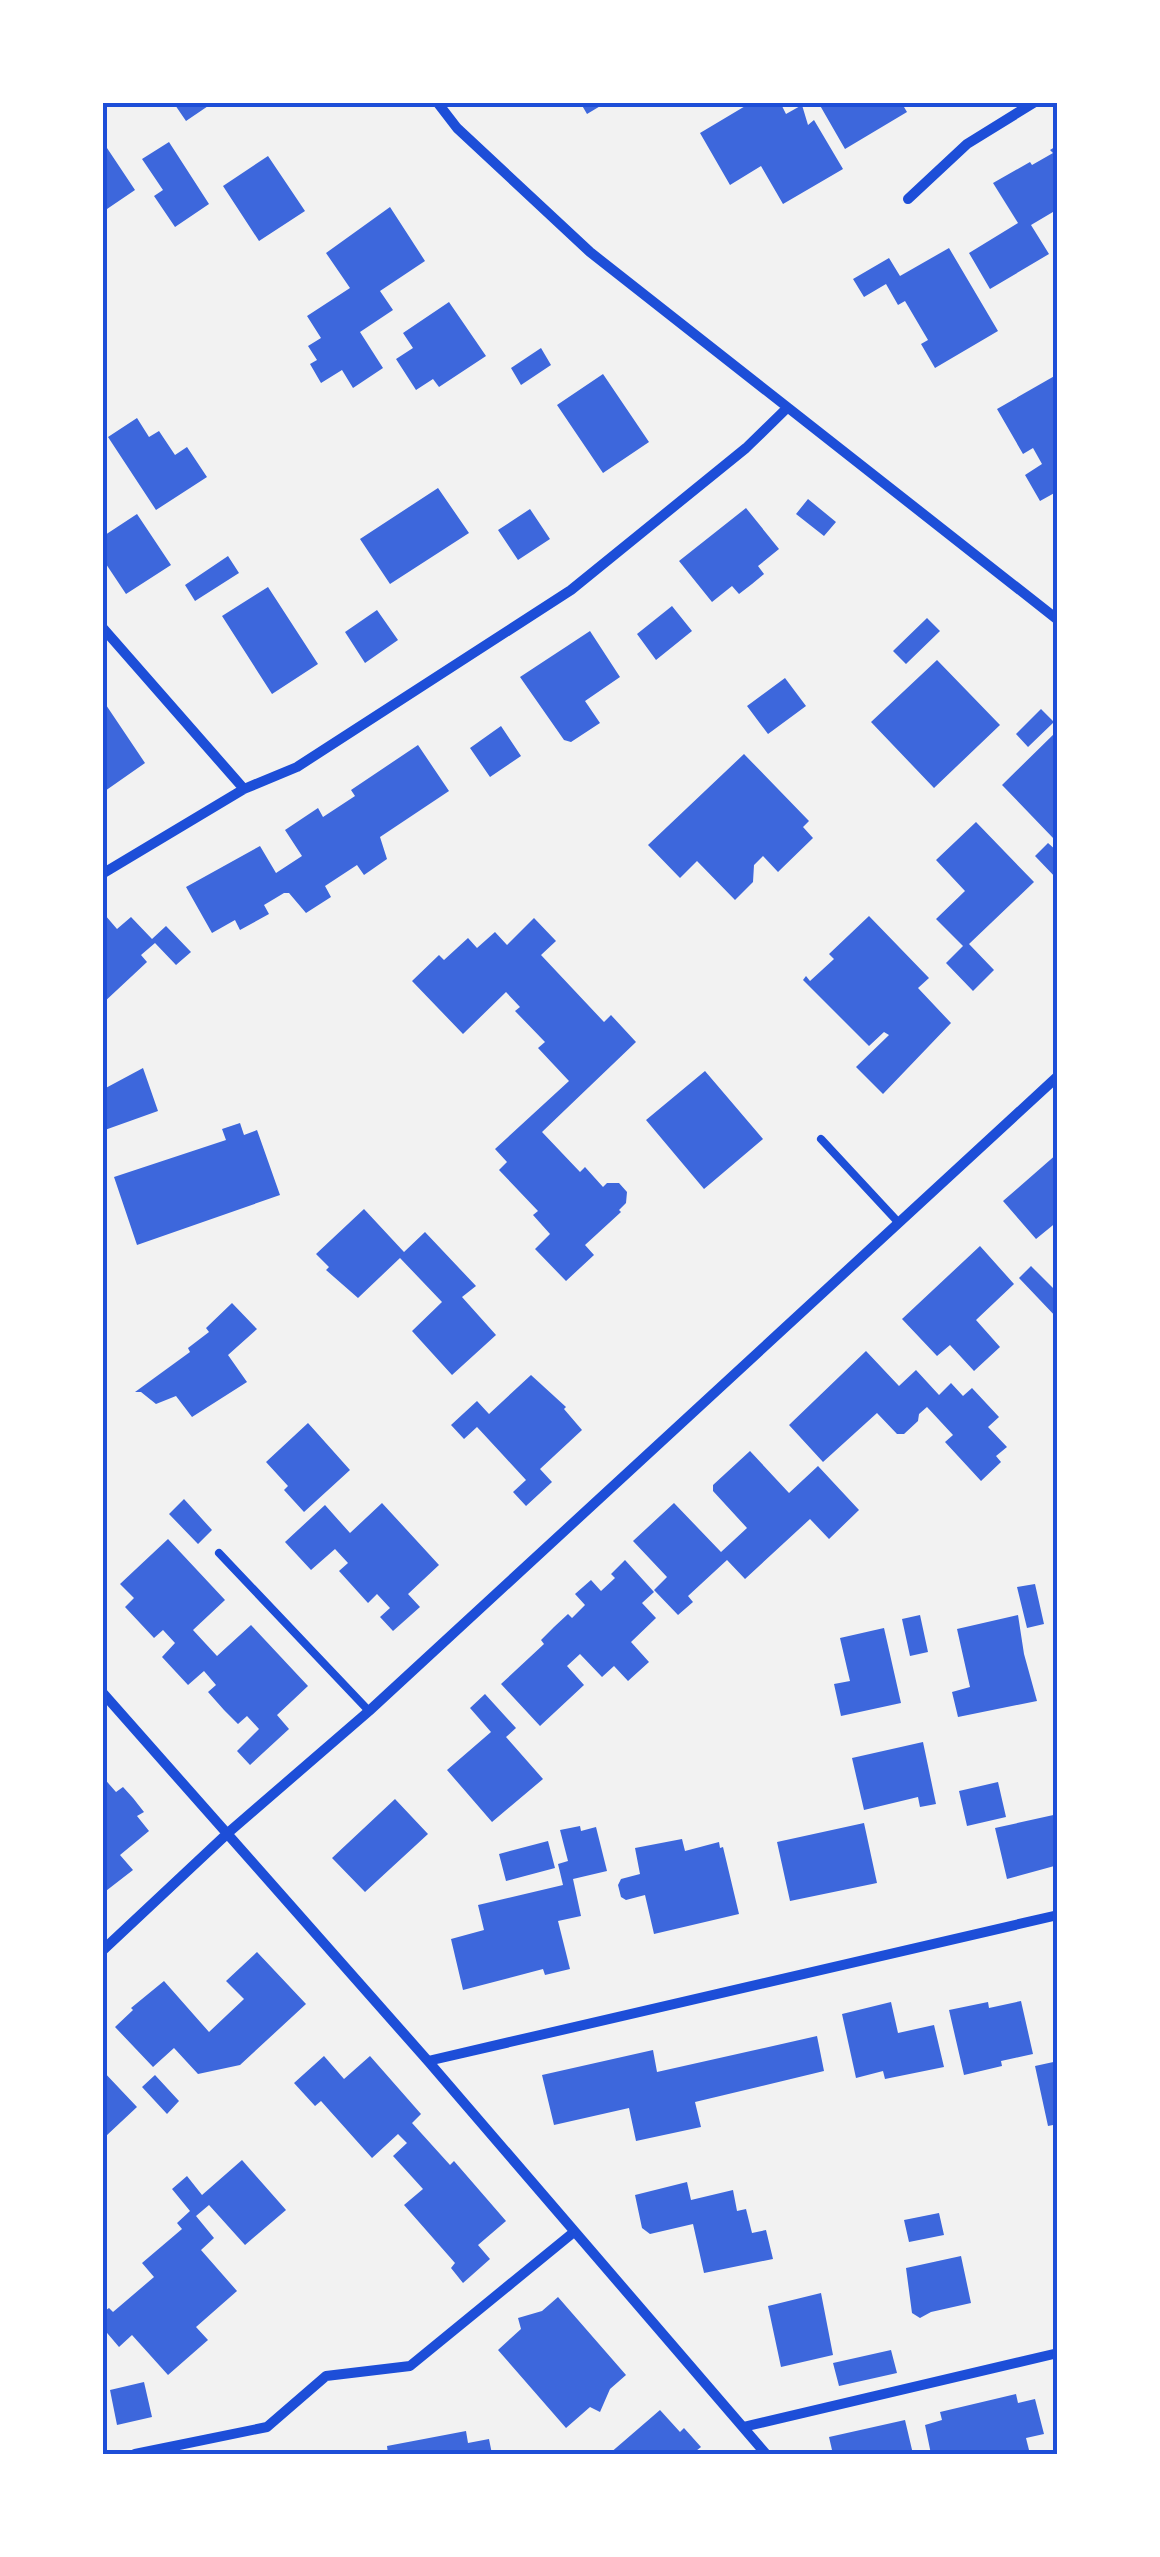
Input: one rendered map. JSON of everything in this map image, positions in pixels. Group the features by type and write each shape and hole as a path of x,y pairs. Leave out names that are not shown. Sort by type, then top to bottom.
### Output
{"street":[{"path":"437,102 457,128 590,252 1058,620"},
{"path":"908,200 967,144 1035,102"},
{"path":"102,874 244,789 297,767 571,590 746,448 788,408"},
{"path":"102,627 244,789"},
{"path":"102,1950 229,1832 369,1711 1058,1076"},
{"path":"102,1692 229,1832 766,2454"},
{"path":"428,2061 1058,1915"},
{"path":"134,2454 266,2428 326,2376 410,2366 574,2232"},
{"path":"743,2427 1058,2353"}],"lane":[{"path":"821,1138 898,1222"},
{"path":"218,1553 369,1711"}],"building":[{"path":"173,102 214,102 186,121"},
{"path":"580,102 607,102 587,114"},
{"path":"752,102 780,102 786,114 802,105 808,125 814,120 843,169 783,204 761,166 730,185 700,133"},
{"path":"818,102 901,102 907,112 845,149"},
{"path":"169,142 209,204 175,227 154,196 163,190 142,159"},
{"path":"105,145 135,190 107,209 102,202"},
{"path":"1058,145 1058,209 1031,225 1049,254 990,289 969,253 1018,223 993,183 1053,153 1050,150"},
{"path":"268,156 305,211 259,241 223,186"},
{"path":"390,207 425,261 380,291 393,310 360,332 383,368 353,388 342,370 321,383 310,364 317,360 308,346 321,338 307,316 350,288 326,253"},
{"path":"949,248 998,331 935,368 921,344 928,340 905,301 898,305 886,284 864,297 853,279 889,258 900,276"},
{"path":"449,302 486,356 439,387 433,379 416,390 396,359 413,348 403,333"},
{"path":"541,348 551,365 521,385 511,368"},
{"path":"603,374 649,442 603,473 557,405"},
{"path":"1058,374 1058,491 1040,501 1025,475 1042,464 1033,448 1023,454 997,409"},
{"path":"137,418 149,437 159,431 175,455 187,447 207,477 156,510 108,437"},
{"path":"438,488 469,533 390,584 360,539"},
{"path":"808,499 836,522 824,536 796,514"},
{"path":"746,508 779,549 758,566 764,574 752,584 739,594 732,586 712,602 679,561"},
{"path":"530,509 550,539 518,560 498,530"},
{"path":"137,514 171,565 126,594 102,558 102,537"},
{"path":"228,556 239,573 195,601 185,585"},
{"path":"268,587 318,664 272,694 222,616"},
{"path":"672,606 692,631 656,660 637,634"},
{"path":"377,610 398,640 365,663 345,632"},
{"path":"927,618 940,631 906,664 893,651"},
{"path":"590,631 620,677 585,701 600,723 571,742 564,740 520,677"},
{"path":"937,660 1000,725 934,788 871,722"},
{"path":"785,678 806,706 768,734 747,706"},
{"path":"102,699 145,763 105,791 102,788"},
{"path":"1041,709 1054,722 1028,747 1016,734"},
{"path":"501,726 521,756 490,777 470,748"},
{"path":"1058,730 1058,836 1054,839 1002,785"},
{"path":"418,745 449,791 380,837 387,859 364,875 357,865 325,886 331,897 306,913 289,893 284,893 264,905 269,914 240,930 235,920 212,933 186,887 260,846 276,873 302,856 285,830 318,808 323,817 355,796 351,790"},
{"path":"744,754 809,821 803,827 813,838 778,872 763,856 754,865 753,882 735,900 697,861 680,878 648,845"},
{"path":"976,822 1034,882 969,944 994,970 973,991 946,963 963,946 936,919 965,891 936,860"},
{"path":"1048,843 1058,852 1058,880 1035,856"},
{"path":"105,915 117,929 131,917 152,939 166,926 191,952 176,965 155,943 141,955 147,962 102,1004"},
{"path":"869,916 929,978 918,988 951,1023 883,1094 856,1067 889,1035 884,1032 869,1046 803,980 806,976 810,981 834,959 829,954"},
{"path":"534,918 556,941 541,955 604,1022 611,1015 636,1042 542,1132 580,1172 585,1167 603,1187 619,1183 627,1192 621,1212 585,1245 594,1255 566,1281 535,1249 550,1234 533,1215 538,1211 499,1170 507,1162 495,1149 569,1081 538,1048 545,1042 515,1011 520,1007 506,992 463,1034 412,981 439,955 444,960 468,938 477,948 495,932 507,945"},
{"path":"143,1068 158,1111 102,1131 102,1090"},
{"path":"705,1071 763,1139 704,1189 646,1120"},
{"path":"240,1123 244,1135 257,1130 280,1195 137,1245 114,1177 226,1140 222,1129"},
{"path":"1058,1153 1058,1221 1036,1239 1003,1201"},
{"path":"364,1209 404,1252 425,1232 476,1286 462,1297 496,1335 452,1375 412,1331 442,1302 400,1258 358,1298 326,1270 329,1267 316,1254"},
{"path":"980,1246 1014,1284 976,1320 1000,1347 974,1371 950,1345 937,1356 902,1319"},
{"path":"1031,1266 1053,1288 1058,1284 1058,1319 1019,1278"},
{"path":"232,1303 257,1329 228,1355 247,1382 192,1417 176,1396 156,1404 135,1392 190,1352 188,1348 209,1332 206,1328"},
{"path":"866,1351 899,1386 916,1370 939,1395 951,1383 963,1396 972,1388 999,1417 988,1427 1007,1447 996,1456 1001,1462 981,1481 945,1442 953,1435 927,1407 904,1434 897,1434 877,1413 823,1462 789,1425"},
{"path":"531,1375 566,1407 582,1430 540,1469 552,1482 526,1506 513,1492 526,1480 477,1427 464,1439 451,1425 477,1401 489,1414"},
{"path":"308,1423 350,1470 304,1512 266,1462"},
{"path":"750,1451 789,1493 818,1466 859,1510 829,1539 810,1519 745,1579 727,1560 688,1596 693,1602 678,1615 654,1590 667,1577 633,1541 674,1503 721,1552 747,1528 713,1491 713,1485"},
{"path":"184,1499 212,1530 198,1544 169,1514"},
{"path":"382,1503 439,1565 408,1594 420,1607 393,1631 380,1617 390,1608 377,1594 368,1603 339,1571 348,1563 335,1549 311,1570 285,1542 325,1505 350,1533"},
{"path":"168,1539 225,1600 193,1630 217,1656 251,1625 308,1686 277,1715 289,1729 250,1765 237,1751 259,1729 247,1716 238,1724 224,1710 208,1692 216,1685 204,1671 188,1685 162,1657 175,1643 163,1630 154,1638 125,1607 134,1598 120,1584"},
{"path":"625,1560 654,1592 642,1603 656,1618 631,1642 649,1662 628,1681 614,1666 602,1677 580,1654 567,1666 584,1685 540,1726 501,1684 544,1644 541,1640 554,1627 568,1614 572,1618 585,1605 575,1594 591,1580 601,1591 615,1578 611,1574"},
{"path":"1035,1584 1044,1624 1027,1628 1017,1587"},
{"path":"920,1615 928,1652 910,1656 902,1619"},
{"path":"1018,1615 1037,1701 958,1717 952,1692 970,1687 957,1629"},
{"path":"884,1628 901,1703 841,1716 834,1684 850,1681 840,1638"},
{"path":"485,1694 516,1728 506,1737 543,1779 492,1822 447,1770 491,1732 470,1708"},
{"path":"923,1742 936,1804 920,1807 918,1797 864,1810 852,1758"},
{"path":"102,1776 116,1792 123,1787 133,1798 144,1812 137,1816 149,1831 120,1855 133,1870 102,1894"},
{"path":"998,1782 1006,1817 967,1826 959,1791"},
{"path":"395,1799 428,1834 365,1892 332,1858"},
{"path":"1058,1814 1058,1865 1007,1879 995,1828"},
{"path":"864,1823 877,1883 790,1901 777,1842"},
{"path":"580,1826 581,1831 596,1827 607,1871 573,1879 581,1916 558,1921 570,1969 545,1975 543,1969 463,1990 451,1939 484,1930 478,1905 563,1885 558,1864 568,1861 560,1830"},
{"path":"682,1839 685,1851 719,1842 723,1847 739,1914 654,1934 645,1895 626,1900 618,1885 621,1879 640,1874 635,1848"},
{"path":"548,1841 555,1868 506,1881 499,1854"},
{"path":"257,1952 306,2004 240,2065 198,2074 174,2048 153,2067 115,2027 164,1981 209,2032 244,1999 226,1981"},
{"path":"1021,2001 1033,2054 964,2075 949,2010 988,2002 989,2008"},
{"path":"891,2002 898,2033 934,2025 944,2067 885,2079 883,2071 856,2078 842,2014"},
{"path":"817,2036 824,2071 695,2102 701,2127 636,2141 629,2108 554,2125 542,2075 653,2050 657,2072"},
{"path":"324,2056 344,2079 370,2056 421,2114 412,2123 450,2165 454,2161 506,2221 478,2245 490,2259 463,2283 451,2268 455,2263 404,2205 423,2189 393,2156 407,2143 398,2134 372,2158 321,2101 315,2106 294,2083"},
{"path":"1058,2061 1058,2124 1048,2126 1035,2066"},
{"path":"102,2070 137,2107 106,2136 102,2132"},
{"path":"155,2075 179,2101 167,2114 142,2087"},
{"path":"242,2160 286,2210 245,2245 209,2205 196,2216 214,2238 201,2250 237,2291 196,2327 208,2340 168,2375 132,2335 119,2347 102,2327 102,2313 109,2308 113,2312 154,2277 142,2263 182,2229 177,2223 190,2211 172,2189 187,2176 202,2195"},
{"path":"687,2182 691,2200 733,2190 737,2211 746,2209 752,2233 766,2230 773,2259 704,2273 693,2224 650,2234 642,2228 635,2195"},
{"path":"939,2213 944,2235 909,2242 904,2220"},
{"path":"961,2256 971,2303 920,2318 912,2313 906,2268"},
{"path":"821,2293 833,2355 781,2367 768,2306"},
{"path":"558,2297 626,2375 610,2389 600,2412 590,2407 566,2428 498,2350 521,2329 518,2318 542,2311"},
{"path":"891,2350 897,2373 839,2386 833,2363"},
{"path":"144,2382 152,2417 117,2425 110,2390"},
{"path":"1016,2394 1018,2403 1035,2399 1044,2434 1026,2438 1030,2454 931,2454 925,2425 942,2420 940,2412"},
{"path":"660,2410 701,2447 696,2451 699,2454 609,2454"},
{"path":"905,2420 913,2454 820,2454 832,2450 829,2437"},
{"path":"466,2431 468,2443 489,2439 492,2454 388,2454 387,2446"}]}
